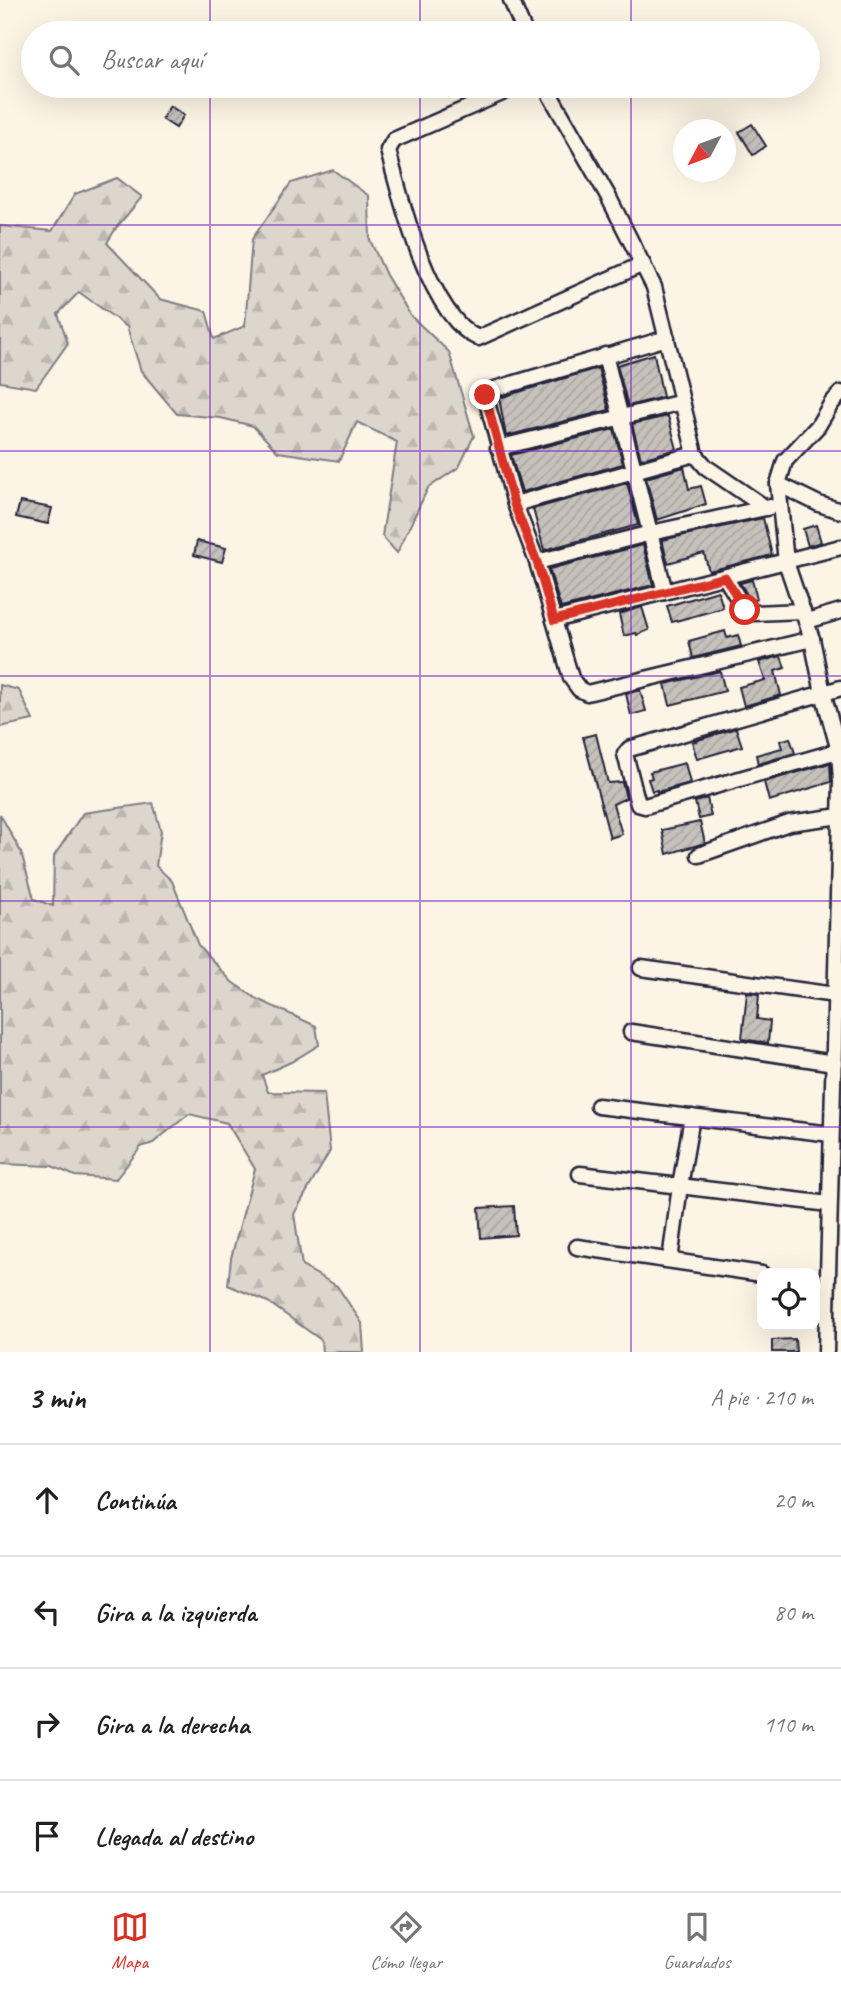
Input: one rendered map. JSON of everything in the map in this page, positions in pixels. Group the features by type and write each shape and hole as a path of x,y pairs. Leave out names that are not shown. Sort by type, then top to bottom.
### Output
{"street":[{"path":"511,0 520,21"},
{"path":"490,98 394,140 389,145 404,214 446,311 470,334 478,338 643,264"},
{"path":"552,98 608,196 654,288 695,454 706,467 772,507"},
{"path":"667,338 488,391 485,395 514,504 537,562 571,678 579,689 587,693 812,639"},
{"path":"605,355 665,592"},
{"path":"826,1352 821,1282 835,1248 829,1204 835,995 839,956 840,751 823,693 812,639 786,562 772,507 785,461 818,426 841,393"},
{"path":"498,448 682,402"},
{"path":"514,504 695,454"},
{"path":"778,484 818,504 841,511"},
{"path":"537,562 651,533 772,507"},
{"path":"554,620 841,547"},
{"path":"725,577 745,610 754,613 805,616 841,611"},
{"path":"840,751 645,806 638,804 625,754 629,749 841,688"},
{"path":"699,855 840,806"},
{"path":"641,968 835,995"},
{"path":"631,1032 834,1063"},
{"path":"598,1106 831,1134"},
{"path":"670,1260 692,1117"},
{"path":"580,1174 829,1204"},
{"path":"577,1247 757,1273"}],"green space":[{"path":"333,170 369,196 370,240 386,275 411,316 449,352 474,436 459,467 428,488 397,553 382,536 397,442 357,422 339,461 278,452 253,426 221,418 177,414 141,371 127,327 79,292 58,314 68,343 36,388 0,382 0,226 52,231 75,194 117,178 142,197 107,243 160,299 206,311 214,339 245,326 252,239 291,183"},
{"path":"0,685 19,690 33,720 0,727"},
{"path":"153,803 161,831 156,866 172,881 198,945 232,982 257,999 316,1026 319,1045 262,1075 268,1092 324,1093 330,1151 294,1214 302,1266 337,1286 362,1323 364,1352 322,1352 321,1340 268,1302 228,1285 231,1258 255,1169 227,1123 189,1114 153,1143 141,1147 116,1179 75,1176 52,1166 0,1164 0,814 21,852 34,899 53,906 54,856 83,813"}],"building":[{"path":"170,106 184,115 176,128 162,119"},
{"path":"752,124 766,146 753,155 739,132"},
{"path":"654,354 663,397 628,406 617,365"},
{"path":"598,368 609,410 506,436 499,398"},
{"path":"668,416 677,449 641,459 632,424"},
{"path":"614,429 623,464 522,492 511,455"},
{"path":"684,467 689,489 701,486 706,504 657,520 646,478"},
{"path":"627,483 638,525 544,550 533,509"},
{"path":"20,502 52,508 48,524 16,517"},
{"path":"763,518 772,555 709,571 704,553 668,563 662,540"},
{"path":"816,525 821,542 808,546 803,529"},
{"path":"197,541 226,548 222,562 194,555"},
{"path":"643,545 653,585 561,608 549,569"},
{"path":"752,580 757,599 751,601 740,583"},
{"path":"718,591 723,608 672,622 667,606"},
{"path":"642,607 649,630 624,636 619,614"},
{"path":"725,631 727,638 738,635 741,646 693,658 689,641"},
{"path":"781,656 785,668 775,671 781,695 744,706 739,687 765,680 759,662"},
{"path":"720,671 725,691 670,705 665,684"},
{"path":"640,690 646,711 631,715 626,694"},
{"path":"736,728 742,746 697,759 692,742"},
{"path":"596,734 608,783 622,782 626,798 613,804 622,834 610,838 583,737"},
{"path":"790,738 795,753 758,764 756,755 782,748 780,741"},
{"path":"685,763 690,783 652,791 648,779 652,778 650,772"},
{"path":"830,763 831,782 769,801 764,782"},
{"path":"707,798 711,816 699,819 695,802"},
{"path":"700,822 705,843 667,854 662,830"},
{"path":"747,993 759,994 757,1019 770,1021 768,1043 742,1039"},
{"path":"514,1206 516,1235 481,1238 479,1208"},
{"path":"795,1339 796,1352 772,1352 772,1340"}],"route":[{"path":"485,395 514,504 537,562 554,620 725,577 745,610"}]}
